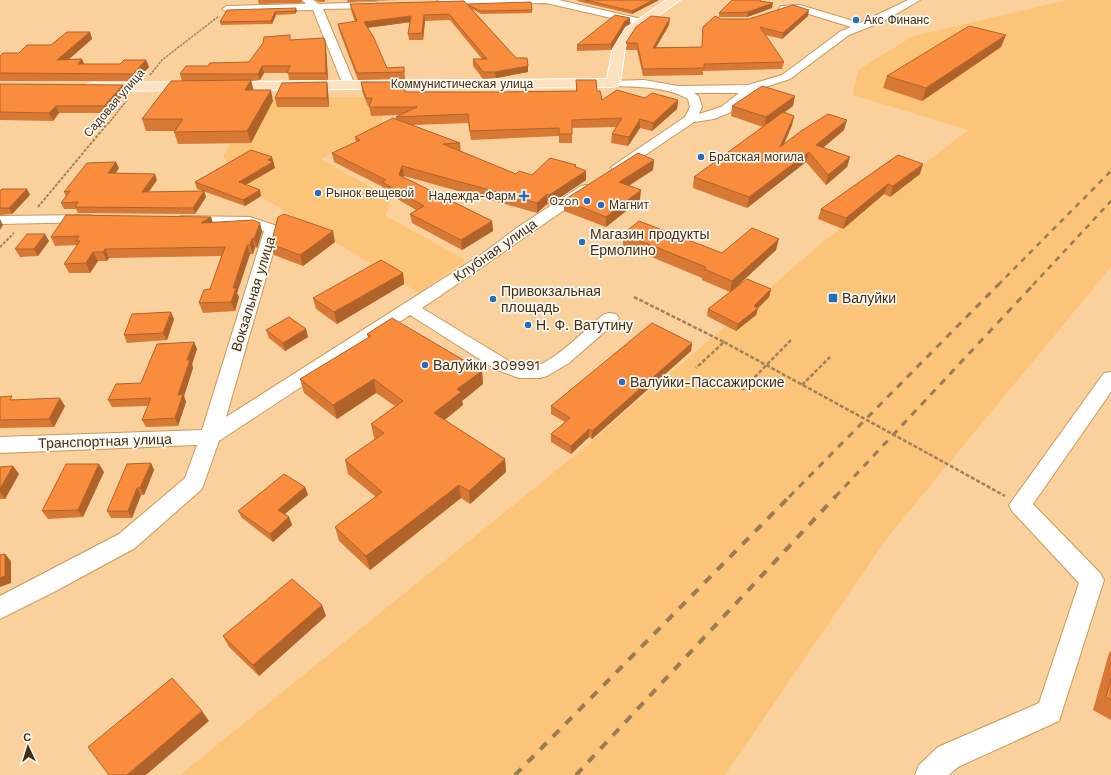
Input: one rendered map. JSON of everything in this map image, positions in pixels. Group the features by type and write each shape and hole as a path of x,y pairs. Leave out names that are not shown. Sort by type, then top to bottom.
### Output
{"main road":[{"path":"613,83 619,47 630,31 674,0"},
{"name":"Коммунистическая улица","path":"77,86 138,87 613,83"}],"street":[{"path":"307,0 308,3 317,7 349,85"},
{"path":"427,4 546,0 642,22"},
{"path":"674,89 749,89 786,77 845,34 880,19 915,0"},
{"path":"227,9 388,5"},
{"path":"777,10 793,6 861,27"},
{"path":"613,83 646,84 688,93 693,97 696,107 690,118"},
{"path":"690,118 710,116 726,110 739,100 749,89"},
{"name":"Клубная улица","path":"210,437 488,257 523,230 690,118"},
{"path":"0,220 101,218"},
{"name":"Вокзальная улица","path":"172,219 250,221 272,229 210,437"},
{"path":"410,308 502,365 518,372 540,372 563,359 610,318"},
{"path":"929,775 948,757 1049,712 1092,580 1020,505 1111,378"},
{"path":"0,608 127,541 194,483 210,437"},
{"name":"Транспортная улица","path":"0,445 210,437"}],"path":[{"name":"Садовая улица","path":"27,220 162,60 227,9"},
{"path":"634,297 681,319 724,342 990,488"},
{"path":"742,390 790,340"},
{"path":"696,368 724,342"},
{"path":"802,385 830,357"}],"shaded area":[{"path":"1067,0 1111,0 1111,267 887,538 725,775 180,775 579,452 824,241 968,130 853,95 858,70 913,36"},
{"name":"Рынок вещевой","path":"387,97 381,126 321,159 391,198 386,216 466,260 419,293 245,187 223,156 259,98"}],"building":[{"path":"585,0 653,0 632,11"},
{"path":"732,0 761,0 760,1 773,3 748,12 719,13"},
{"path":"464,1 516,58 527,58 528,66 495,72 483,72 473,59 487,59 449,14 424,15 422,33 408,34 411,16 364,22 373,36 387,68 404,67 404,72 357,73 338,24 357,21 350,4"},
{"path":"531,2 532,10 480,11 467,4"},
{"path":"793,5 809,10 783,33 760,27 784,62 704,64 704,68 643,69 637,43 626,43 636,27 651,16 670,18 653,48 702,47 703,27 715,16 721,19 749,19"},
{"path":"296,8 295,11 275,12 271,21 220,22 227,10"},
{"path":"615,15 630,18 625,21 611,44 577,45"},
{"path":"969,26 1006,35 926,88 887,76"},
{"path":"67,32 90,32 57,60 82,59 78,64 120,64 124,60 146,60 133,74 0,73 0,56 3,53 19,53 27,45 51,45"},
{"path":"290,35 290,40 324,38 326,73 287,73 290,66 262,66 258,74 180,74 186,66 208,66 210,63 249,62 263,43 264,37"},
{"path":"251,80 245,90 271,90 247,131 174,132 183,119 142,119 171,81"},
{"path":"576,80 596,80 597,91 600,91 602,100 617,90 645,98 652,93 678,100 653,123 640,119 629,137 612,134 622,118 572,120 572,134 559,134 559,128 470,131 468,114 396,117 417,107 369,107 372,98 366,98 361,82 404,82 405,92 501,92 577,91"},
{"path":"327,82 327,98 275,98 282,83"},
{"path":"0,84 123,85 104,106 56,106 49,113 0,112"},
{"path":"762,86 795,96 766,117 732,106"},
{"path":"783,112 794,116 780,147 801,131 828,114 847,120 816,145 850,157 828,175 809,152 749,197 694,177"},
{"path":"393,118 460,143 443,144 516,174 519,171 532,175 550,158 576,165 574,166 586,171 549,195 547,194 537,203 402,166 399,175 492,221 461,240 410,214 424,206 382,182 386,180 332,153 360,140 355,137"},
{"path":"251,150 272,157 268,160 273,162 239,182 260,190 243,200 195,182"},
{"path":"638,153 654,160 619,182 641,190 606,217 564,200"},
{"path":"898,155 923,164 893,186 888,184 846,218 821,209"},
{"path":"116,162 108,173 155,174 142,192 204,191 193,208 75,207 78,202 61,203 70,191 64,192 87,163"},
{"path":"2,189 27,189 9,208 0,208 0,191"},
{"path":"284,214 333,231 300,255 271,244 278,217"},
{"path":"66,215 211,217 201,223 253,220 260,223 254,239 252,238 250,245 247,245 233,288 236,288 231,302 199,303 204,290 210,289 225,247 105,249 103,252 93,252 86,263 64,264 80,241 76,241 79,236 51,237"},
{"path":"639,221 722,253 752,228 779,239 732,281 704,269 706,267 623,234"},
{"path":"27,234 45,234 34,249 15,249"},
{"path":"381,260 403,273 334,312 313,298"},
{"path":"747,279 771,289 754,306 758,308 738,324 708,309"},
{"path":"171,312 163,333 124,335 132,314"},
{"path":"289,317 306,329 283,343 266,330"},
{"path":"392,318 482,371 457,389 461,392 434,413 505,459 469,491 459,485 366,556 335,527 382,492 345,460 384,433 371,424 403,401 374,379 333,405 300,379 371,336 367,334"},
{"name":"Валуйки-Пассажирские","path":"652,323 692,343 592,431 589,429 571,446 551,434 570,418 551,406"},
{"path":"194,342 187,360 190,360 178,395 183,394 175,418 142,420 151,398 108,400 116,384 141,383 157,344"},
{"path":"12,396 10,400 60,398 49,419 0,420 0,397"},
{"path":"151,463 140,488 137,488 128,511 107,511 127,464"},
{"path":"66,464 99,464 78,510 42,511"},
{"path":"13,466 0,489 0,467"},
{"path":"284,474 305,487 278,510 289,517 270,534 238,511"},
{"path":"5,554 5,576 0,578 0,555"},
{"path":"292,579 322,605 253,665 223,636"},
{"path":"172,678 202,711 127,775 109,775 88,747"},
{"path":"1111,679 1111,700 1106,697"}],"railway":[{"path":"998,285 1111,171"},
{"path":"1033,285 1111,201"},
{"path":"789,497 999,284"},
{"path":"835,497 1034,284"},
{"path":"515,775 790,496"},
{"path":"576,775 836,496"}],"place":[{"name":"Акс Финанс","path":"856,20"},
{"name":"Братская могила","path":"701,157"},
{"name":"Рынок вещевой","path":"318,193"},
{"name":"Надежда-Фарм","path":"524,196"},
{"name":"Ozon","path":"587,201"},
{"name":"Магнит","path":"601,205"},
{"name":"Магазин продукты Ермолино","path":"582,242"},
{"name":"Валуйки","path":"833,298"},
{"name":"Привокзальная площадь","path":"493,299"},
{"name":"Н. Ф. Ватутину","path":"528,325"},
{"name":"Валуйки 309991","path":"425,365"},
{"name":"Валуйки-Пассажирские","path":"622,382"}]}
